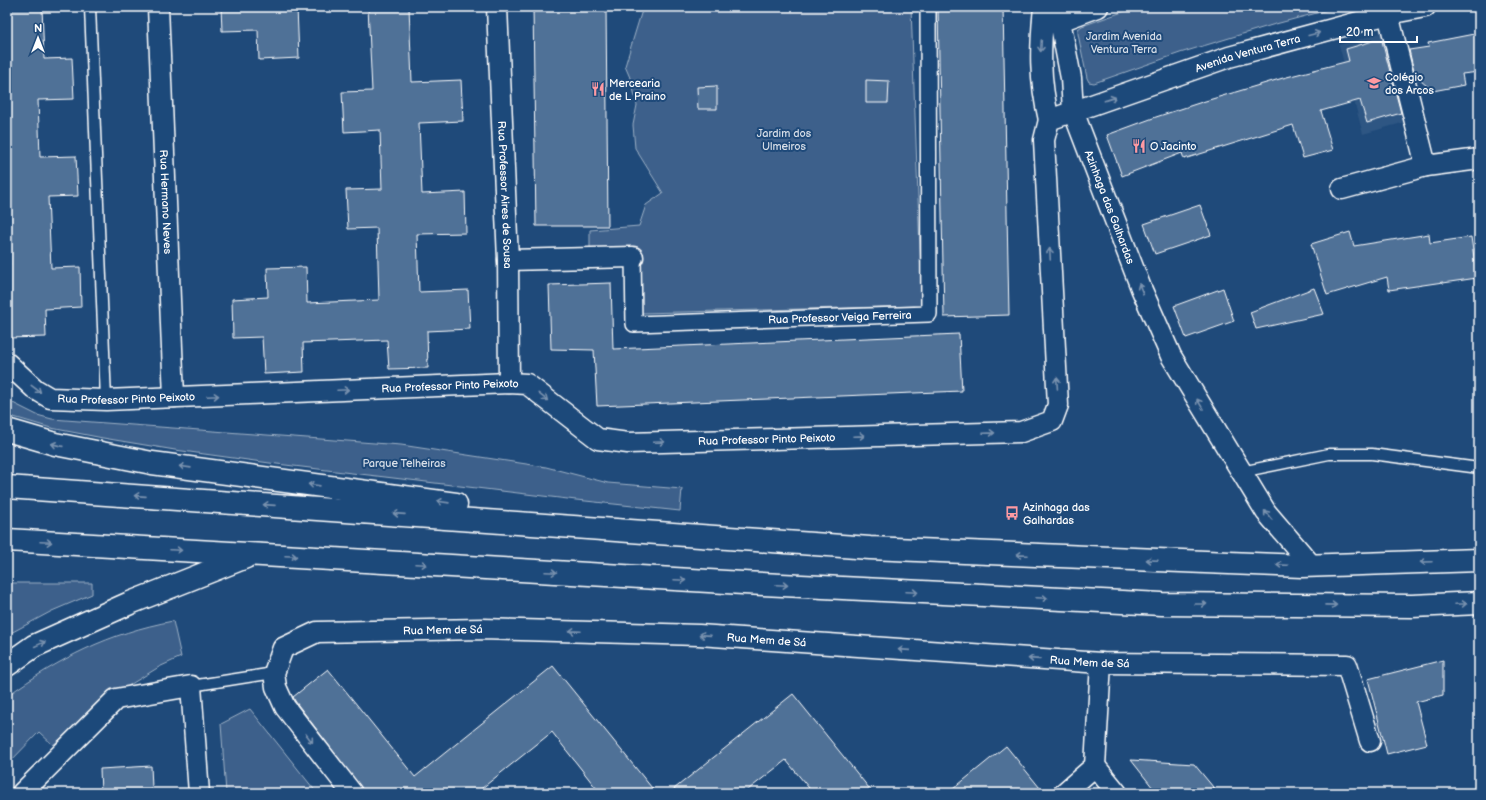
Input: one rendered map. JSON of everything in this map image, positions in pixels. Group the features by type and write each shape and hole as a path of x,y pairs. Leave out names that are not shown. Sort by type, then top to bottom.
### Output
{"highway":[{"path":"7,430 55,444 152,463 676,534"},
{"path":"7,487 878,548 1312,566 1469,560"},
{"path":"7,540 743,584 1162,604 1412,606 1479,603"},
{"path":"7,665 34,646 130,603 252,554"}],"street":[{"name":"Rua Hermano Neves","path":"158,7 174,398"},
{"name":"Rua Professor Aires de Sousa","path":"497,7 508,260 509,383"},
{"name":"Rua Professor Veiga Ferreira","path":"508,260 633,258 634,324 929,314 928,7"},
{"path":"1044,7 1040,62 1043,94 1049,120 1073,111"},
{"path":"1053,14 1098,7"},
{"name":"Avenida Ventura Terra","path":"1073,111 1229,57 1388,14 1425,7"},
{"name":"Azinhaga das Galhardas","path":"1053,14 1071,78 1073,111 1141,288 1171,356 1266,512 1312,566"},
{"path":"1388,14 1426,166"},
{"name":"Rua Professor Pinto Peixoto","path":"7,363 35,388 50,398 106,400 509,383 526,384 598,439 628,443 1021,432 1052,421 1058,405 1044,140 1049,120"},
{"path":"1342,189 1426,166 1479,159"},
{"path":"1469,560 1479,548"},
{"name":"Rua Mem de Sá","path":"274,673 283,648 317,632 483,629 699,635 1101,664 1347,665 1370,741"},
{"path":"1101,664 1095,766 1117,793"},
{"path":"274,673 276,687 285,707 352,793"},
{"path":"22,793 116,699 191,686 199,793"},
{"path":"1064,793 1095,766"}],"lane":[{"path":"90,7 106,400"},
{"path":"1241,472 1329,454 1372,454 1479,468"},
{"path":"191,686 274,673"}],"shaded area":[{"name":"Colégio dos Arcos","path":"1384,32 1409,121 1363,134 1339,45"}],"green space":[{"name":"Jardim dos Ulmeiros","path":"643,7 911,7 922,306 641,313 640,265 590,264 590,230 639,226 646,205 663,193 635,148 633,125 637,105 631,80 625,66"},
{"name":"Jardim Avenida Ventura Terra","path":"1137,7 1339,7 1272,25 1180,53 1094,83 1089,82 1078,29 1082,26"},
{"name":"Parque Telheiras","path":"7,400 37,415 52,419 401,445 546,467 608,483 682,489 680,511 277,464 175,450 51,428 7,415"},
{"path":"7,583 92,583 92,594 52,611 7,635"},
{"path":"173,621 181,657 159,667 110,697 53,745 39,732 7,765 7,696 46,670 86,649 128,632"},
{"path":"250,709 317,793 226,793 221,724"}],"building":[{"path":"7,7 42,7 44,59 72,58 74,99 38,100 40,157 76,156 78,196 48,197 51,268 80,267 81,307 45,309 46,337 7,338 7,266 10,266 7,204"},
{"path":"221,7 297,7 299,58 259,60 258,30 222,31"},
{"path":"368,7 409,7 412,82 461,80 463,121 419,123 422,194 465,192 466,233 417,234 419,292 468,290 470,329 427,331 428,368 389,369 387,340 303,343 304,372 264,374 262,337 233,338 232,299 268,297 267,268 306,267 307,303 379,300 377,228 348,229 346,190 382,189 380,130 344,132 342,92 372,91"},
{"path":"533,7 606,7 608,226 536,226"},
{"path":"938,7 1003,7 1009,315 944,317"},
{"path":"1479,33 1479,72 1462,74 1464,85 1433,91 1415,76 1409,50 1429,47 1428,43"},
{"path":"1373,41 1382,41 1401,113 1367,123 1360,100 1321,111 1333,150 1303,158 1293,125 1184,159 1182,153 1122,176 1107,135 1202,102 1283,78 1349,61 1346,49"},
{"path":"866,80 889,81 888,103 866,103"},
{"path":"717,86 717,109 698,109 697,87"},
{"path":"1200,205 1211,235 1155,254 1144,224"},
{"path":"1350,232 1354,246 1429,234 1430,243 1471,237 1477,278 1389,290 1387,277 1327,295 1311,244"},
{"path":"611,283 613,349 959,334 962,391 597,406 594,350 551,349 549,285"},
{"path":"1223,288 1234,321 1186,338 1174,306"},
{"path":"1314,288 1324,314 1256,329 1250,312"},
{"path":"1443,660 1443,695 1416,702 1427,744 1387,754 1368,679"},
{"path":"553,666 656,793 600,793 552,732 476,793 365,793 293,697 328,669 415,777"},
{"path":"793,694 873,793 813,793 786,760 744,793 669,793"},
{"path":"1006,746 1044,793 948,793"},
{"path":"1131,760 1194,764 1218,793 1157,793"},
{"path":"151,766 152,788 150,788 150,793 101,793 100,769"}],"place":[{"name":"Colégio dos Arcos","path":"1374,83"},
{"name":"Mercearia de L Praino","path":"598,89"},
{"name":"O Jacinto","path":"1139,146"},
{"name":"Azinhaga das Galhardas","path":"1012,513"}]}
